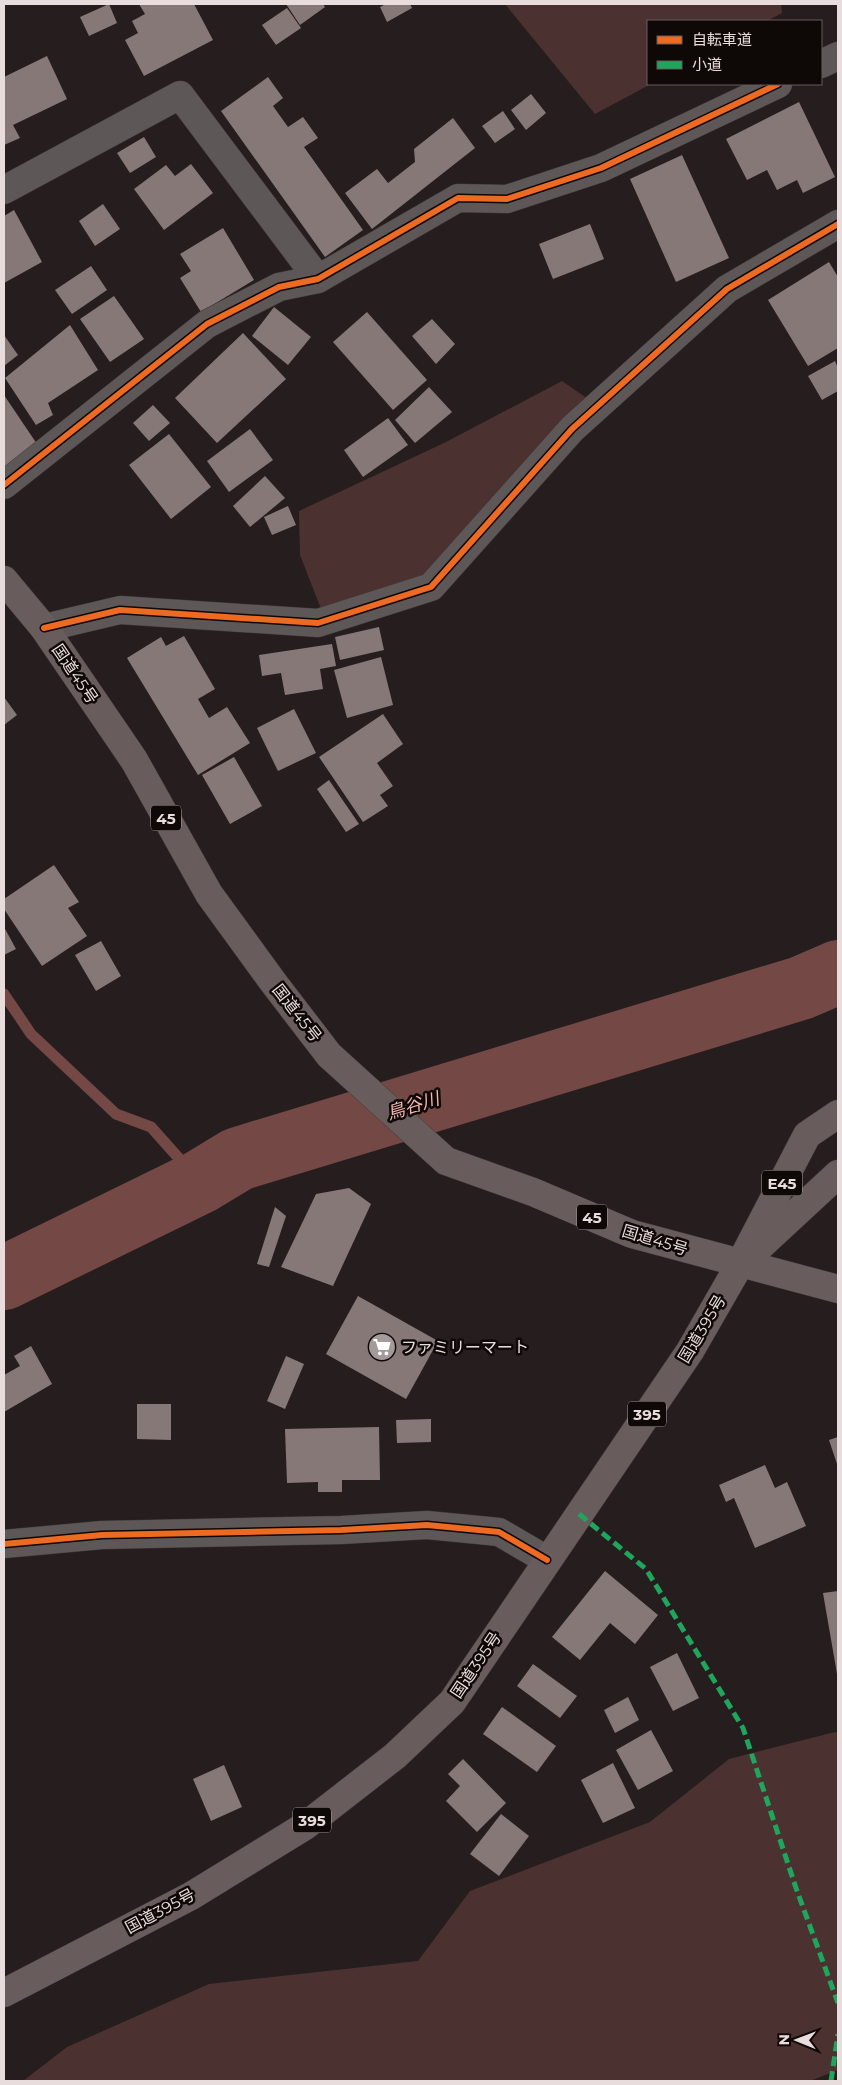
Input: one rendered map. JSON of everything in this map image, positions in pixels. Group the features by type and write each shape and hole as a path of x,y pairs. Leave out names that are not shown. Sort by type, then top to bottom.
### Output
{"highway":[{"name":"国道45号","path":"4,580 44,628 134,760 209,894 273,982 330,1055 446,1161 533,1192 632,1234 740,1264"},
{"name":"E45","path":"740,1264 807,1136 838,1114"},
{"name":"E45","path":"740,1264 838,1174"},
{"path":"740,1264 838,1289"},
{"name":"国道395号","path":"4,1993 191,1896 305,1826 395,1756 452,1702 690,1351 740,1264"}],"street":[{"path":"822,64 838,56"},
{"path":"4,485 207,324 279,288 318,279 458,198 507,200 601,168 776,85"},
{"path":"4,190 180,95 318,279"},
{"path":"44,628 120,610 318,624 431,587 572,430 727,289 838,224"},
{"path":"4,1544 102,1535 341,1530 427,1525 499,1532 547,1560"}],"shaded area":[{"path":"505,4 781,4 782,13 769,20 647,20 647,85 649,85 595,114"},
{"path":"562,381 588,399 428,576 321,609 300,555 299,511 446,442"},
{"path":"835,1732 838,1733 838,2070 810,2081 23,2081 67,2047 209,1984 418,1961 470,1891 650,1822 729,1759"}],"building":[{"path":"109,4 117,23 89,36 80,17"},
{"path":"139,4 194,4 213,40 144,76 125,40 138,33 132,21 145,14"},
{"path":"286,4 323,4 325,7 300,25"},
{"path":"386,4 410,4 412,8 387,22 380,7"},
{"path":"287,8 301,28 276,45 262,25"},
{"path":"47,56 67,99 13,125 20,138 4,145 4,77"},
{"path":"268,77 283,98 273,106 288,127 303,117 318,138 304,147 363,230 325,257 221,111"},
{"path":"531,94 546,113 526,130 511,110"},
{"path":"799,102 835,177 803,193 797,180 777,190 767,170 747,180 726,139"},
{"path":"503,111 515,129 495,143 482,126"},
{"path":"453,118 475,148 372,229 345,193 377,169 388,183 415,162 414,149"},
{"path":"144,137 156,157 130,173 117,153"},
{"path":"682,155 729,258 676,282 630,179"},
{"path":"191,164 213,193 164,230 134,189 166,165 175,176"},
{"path":"103,204 120,229 95,246 79,221"},
{"path":"14,210 42,262 4,283 4,216"},
{"path":"590,224 604,259 553,279 539,244"},
{"path":"223,228 254,280 201,312 180,278 191,271 180,254"},
{"path":"829,262 838,277 838,348 808,366 768,300"},
{"path":"91,266 107,290 72,314 55,290"},
{"path":"114,296 144,339 110,362 80,319"},
{"path":"274,307 311,337 288,365 252,336"},
{"path":"367,312 427,380 393,410 333,342"},
{"path":"432,319 455,344 436,364 412,336"},
{"path":"70,325 98,370 48,403 53,415 36,425 5,378"},
{"path":"243,333 286,379 217,443 175,398"},
{"path":"4,335 18,355 4,366"},
{"path":"835,361 838,368 838,391 822,400 808,376"},
{"path":"429,387 452,412 415,443 395,420"},
{"path":"4,395 37,444 4,468"},
{"path":"153,405 170,423 149,441 133,423"},
{"path":"388,418 408,445 363,477 344,450"},
{"path":"250,429 273,460 229,492 207,461"},
{"path":"169,434 211,487 171,519 129,465"},
{"path":"265,476 285,498 250,527 233,506"},
{"path":"288,506 296,525 272,535 264,517"},
{"path":"379,627 384,650 340,660 335,637"},
{"path":"184,636 215,689 198,699 209,718 227,707 250,743 198,775 127,658 161,637 166,646"},
{"path":"332,644 336,666 320,669 323,689 285,695 281,673 262,676 259,655"},
{"path":"381,657 393,705 347,718 334,670"},
{"path":"4,697 17,715 4,725"},
{"path":"294,709 316,753 278,771 257,728"},
{"path":"383,714 403,744 377,763 393,786 380,795 388,806 363,822 319,757"},
{"path":"234,757 262,806 230,824 202,775"},
{"path":"329,780 359,824 346,832 317,789"},
{"path":"54,865 79,902 68,908 87,936 42,966 4,909 4,899"},
{"path":"4,927 16,949 4,955"},
{"path":"101,941 121,976 96,991 75,955"},
{"path":"349,1188 371,1204 333,1286 281,1267 316,1194"},
{"path":"275,1207 286,1216 269,1267 257,1264"},
{"name":"ファミリーマート","path":"358,1296 438,1341 406,1399 326,1354"},
{"path":"31,1346 52,1384 4,1412 4,1375 20,1366 14,1356"},
{"path":"286,1356 304,1364 285,1409 267,1401"},
{"path":"137,1404 171,1404 171,1440 137,1439"},
{"path":"431,1419 431,1442 397,1443 396,1420"},
{"path":"379,1427 380,1480 342,1480 342,1492 318,1492 318,1482 287,1483 285,1429"},
{"path":"838,1437 838,1467 829,1440"},
{"path":"765,1465 775,1488 787,1482 806,1526 755,1548 734,1498 726,1502 719,1485"},
{"path":"605,1571 658,1615 635,1644 610,1623 580,1660 552,1637"},
{"path":"838,1591 838,1674 837,1674 823,1593"},
{"path":"677,1653 699,1698 673,1711 650,1667"},
{"path":"533,1664 577,1696 560,1718 517,1686"},
{"path":"628,1697 639,1720 615,1733 604,1710"},
{"path":"502,1707 556,1746 537,1772 483,1734"},
{"path":"651,1730 673,1771 638,1790 616,1750"},
{"path":"463,1759 506,1803 477,1832 446,1801 460,1786 448,1774"},
{"path":"613,1763 635,1808 603,1823 581,1780"},
{"path":"224,1765 242,1807 211,1821 193,1779"},
{"path":"501,1814 529,1836 499,1876 470,1854"}],"waterway":[{"name":"鳥谷川","path":"4,1278 200,1182 238,1159 801,988 838,972"},
{"path":"4,994 31,1034 116,1114 151,1127 200,1182"}],"marked path":[{"path":"579,1514 646,1569 743,1728 796,1888 838,2003"},
{"path":"831,2081 838,2034"}],"cycle path":[{"path":"4,485 207,324 279,287 318,279 458,198 507,199 601,168 776,85"},
{"path":"44,628 120,610 318,623 431,587 572,429 727,289 838,224"},
{"path":"4,1544 102,1535 341,1530 427,1525 499,1532 547,1560"}],"place":[{"name":"ファミリーマート","path":"382,1347"}]}
